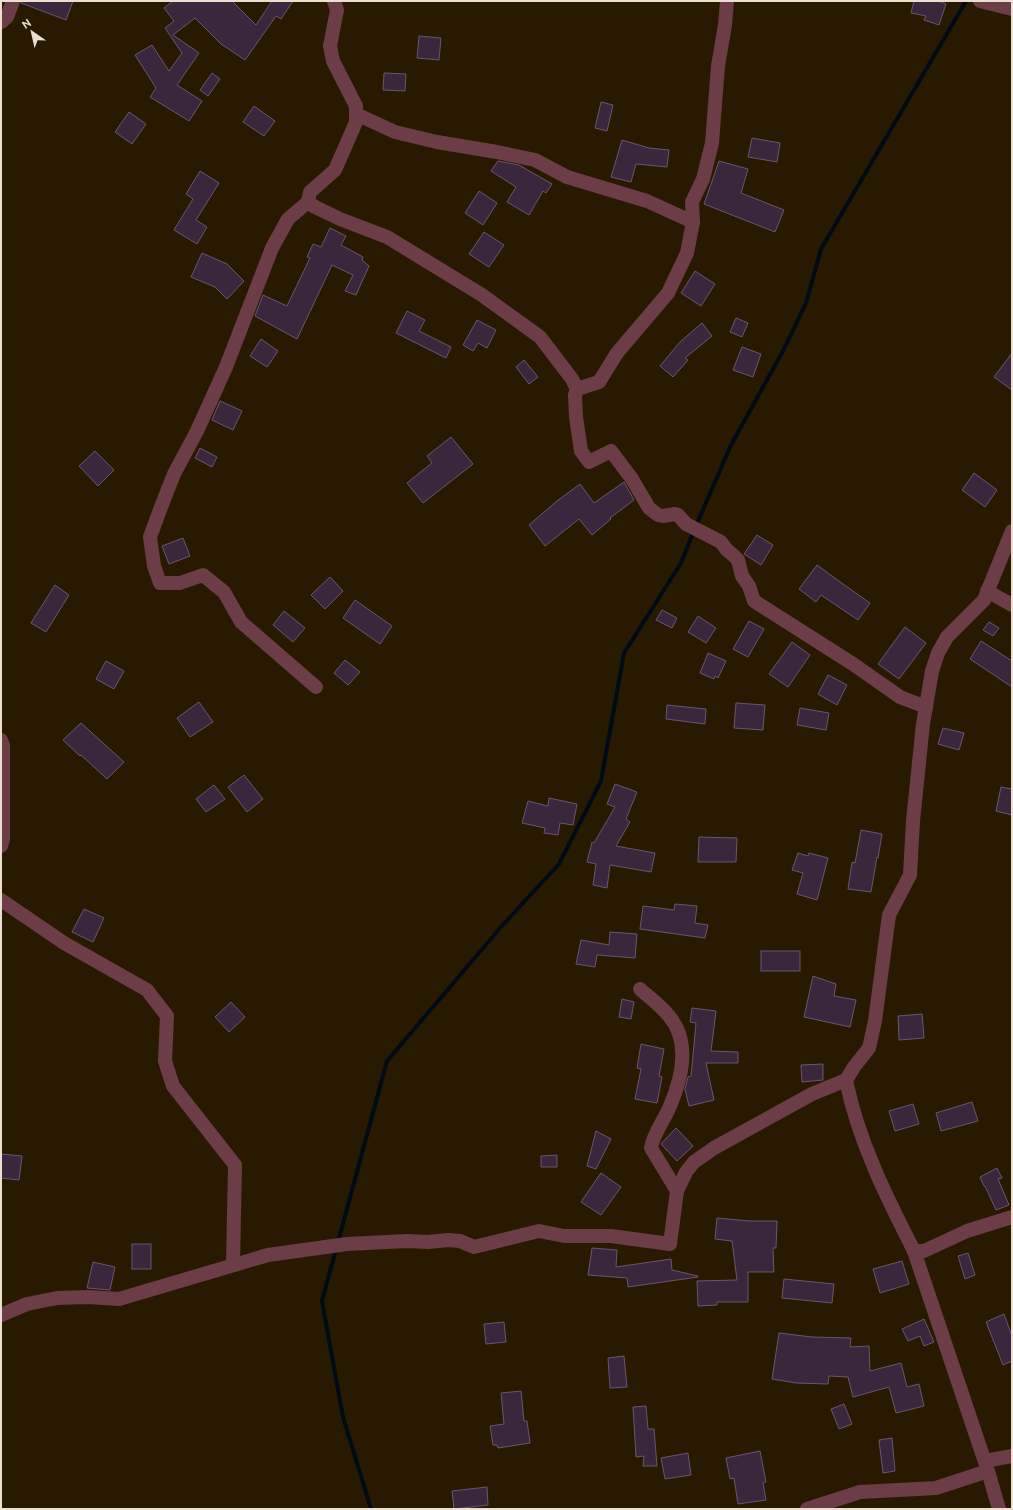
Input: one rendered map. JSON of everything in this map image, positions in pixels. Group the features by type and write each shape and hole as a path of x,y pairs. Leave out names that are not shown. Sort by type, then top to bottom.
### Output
{"street":[{"path":"1,22 7,17 13,1"},
{"path":"316,687 241,622 224,592 203,575 180,583 160,583 154,566 150,537 174,474 197,432 226,367 272,248 288,219 308,202 310,192 335,170 356,122 356,106 334,61 330,46 336,10 334,1"},
{"path":"577,389 599,382 617,353 668,293 687,253 693,222 692,202 703,179 712,143 718,66 725,25 727,1"},
{"path":"980,1 1012,9"},
{"path":"356,114 395,132 437,142 534,160 567,177 647,201 693,222"},
{"path":"308,202 340,220 387,237 482,296 540,337 572,379 577,389 575,395 576,417 581,451 589,462 611,451 632,479 649,508 658,515 678,515 686,524 721,542 738,560 742,576 749,586 754,601 900,696 926,707"},
{"path":"1,1315 28,1304 57,1298 88,1297 118,1299 233,1264 268,1255 348,1244 448,1240 460,1241 474,1247 539,1231 564,1236 611,1236 670,1244 677,1191 686,1172 694,1162 714,1148 812,1094 846,1080 869,1048 875,1021 889,915 910,875 913,821 926,707 932,671 938,654 947,637 984,600 1012,530"},
{"path":"987,591 1012,605"},
{"path":"1,740 3,745 3,839 1,846"},
{"path":"1,900 64,943 147,990 167,1016 165,1060 173,1086 235,1165 233,1264"},
{"path":"640,989 669,1016 676,1026 680,1037 683,1067 670,1106 651,1148 677,1191"},
{"path":"846,1080 852,1108 870,1158 914,1251 987,1466 999,1509"},
{"path":"914,1251 924,1251 967,1231 1012,1217"},
{"path":"807,1509 860,1492 936,1488 1012,1456"}],"building":[{"path":"21,1 73,1 66,20 21,3"},
{"path":"173,1 232,1 256,25 272,1 293,1 281,19 276,16 245,60 221,44 195,18 173,35 199,53 177,85 202,101 189,121 150,97 156,88 135,55 152,45 169,71 182,53 165,28 174,21 164,8"},
{"path":"914,1 938,1 946,4 939,25 924,20 926,16 911,13"},
{"path":"419,36 441,38 439,60 417,58"},
{"path":"212,73 220,79 208,96 200,90"},
{"path":"384,73 406,74 405,91 383,90"},
{"path":"601,102 613,105 607,131 595,128"},
{"path":"254,106 275,121 264,136 243,122"},
{"path":"129,112 146,124 132,144 115,132"},
{"path":"752,138 780,143 777,162 748,157"},
{"path":"622,140 649,148 669,150 667,167 636,164 631,182 611,177"},
{"path":"498,161 519,165 552,184 546,193 543,191 529,215 507,202 516,187 491,171"},
{"path":"719,161 748,169 741,193 784,210 775,232 704,204"},
{"path":"200,171 219,183 196,220 207,227 197,244 174,230 193,199 186,194"},
{"path":"479,191 497,203 483,225 465,213"},
{"path":"330,228 346,236 341,245 363,257 362,260 369,266 356,295 345,291 353,275 332,265 297,339 255,316 263,295 287,306 310,258 307,257 313,244 321,247"},
{"path":"484,232 504,245 489,267 469,254"},
{"path":"202,253 227,264 244,281 227,299 215,287 191,277"},
{"path":"695,271 715,284 701,306 681,293"},
{"path":"407,311 425,320 419,331 451,347 446,358 396,333"},
{"path":"736,318 748,323 742,337 730,332"},
{"path":"477,320 496,330 487,348 478,343 473,351 463,345"},
{"path":"702,323 712,336 685,358 688,360 673,377 660,366 680,342"},
{"path":"261,339 278,351 267,367 250,356"},
{"path":"742,347 761,354 753,377 733,370"},
{"path":"1012,353 1012,390 994,377"},
{"path":"524,360 538,377 529,384 516,367"},
{"path":"220,401 242,411 233,430 212,420"},
{"path":"451,437 473,464 423,503 407,483 432,463 427,456"},
{"path":"200,448 217,457 212,467 195,458"},
{"path":"95,451 114,470 98,486 79,466"},
{"path":"974,473 997,490 985,507 962,490"},
{"path":"624,482 634,500 610,518 611,519 592,535 579,519 545,546 529,525 580,484 594,503"},
{"path":"757,535 773,545 761,565 744,554"},
{"path":"183,538 190,556 169,564 162,546"},
{"path":"817,565 870,603 858,620 821,595 816,602 799,589"},
{"path":"330,577 343,591 325,609 311,595"},
{"path":"55,585 69,595 46,632 31,623"},
{"path":"355,600 392,626 380,644 343,618"},
{"path":"662,610 677,618 672,628 656,620"},
{"path":"284,611 305,628 293,642 273,625"},
{"path":"698,616 716,628 706,643 688,632"},
{"path":"749,621 764,629 748,657 733,649"},
{"path":"989,622 999,628 993,636 983,630"},
{"path":"905,627 926,643 899,679 878,664"},
{"path":"981,641 1012,661 1012,687 970,659"},
{"path":"792,642 810,655 788,687 769,674"},
{"path":"708,653 726,661 718,678 715,676 714,679 700,673"},
{"path":"345,660 360,672 348,685 334,673"},
{"path":"106,661 124,671 114,689 96,679"},
{"path":"828,675 847,685 837,705 818,694"},
{"path":"199,702 213,722 190,737 177,718"},
{"path":"736,703 765,705 763,730 734,728"},
{"path":"667,705 706,709 705,724 666,719"},
{"path":"800,708 829,713 826,730 797,725"},
{"path":"81,723 124,762 107,779 63,740"},
{"path":"943,728 964,733 959,750 938,744"},
{"path":"244,775 263,799 247,812 228,787"},
{"path":"615,784 637,792 626,819 630,822 616,846 655,853 651,872 610,865 607,888 593,885 596,864 587,862 592,842 594,843 615,807 607,804"},
{"path":"214,785 225,799 206,812 196,799"},
{"path":"1001,787 1012,789 1012,815 996,811"},
{"path":"549,798 577,804 573,825 560,823 558,835 544,833 545,828 522,823 528,801 548,806"},
{"path":"861,830 882,834 871,892 848,889 852,862 855,863"},
{"path":"699,837 737,838 736,862 698,862"},
{"path":"798,853 808,856 809,853 828,858 817,900 797,894 803,873 792,870"},
{"path":"675,904 697,906 695,923 708,925 705,938 640,929 643,906 674,910"},
{"path":"84,909 104,918 93,942 72,932"},
{"path":"610,932 637,934 635,958 597,955 595,967 576,964 581,940 609,945"},
{"path":"761,951 800,951 800,971 761,971"},
{"path":"813,976 836,984 834,996 856,1000 850,1027 804,1017"},
{"path":"622,999 634,1002 631,1019 619,1017"},
{"path":"231,1002 245,1017 229,1032 215,1017"},
{"path":"692,1008 716,1011 711,1051 738,1052 738,1063 706,1063 714,1100 689,1106 685,1089 688,1077 691,1076 696,1023 690,1022"},
{"path":"922,1014 924,1038 899,1040 898,1016"},
{"path":"641,1044 664,1049 659,1076 662,1077 657,1103 635,1099 641,1069 637,1068"},
{"path":"823,1064 823,1080 802,1082 801,1065"},
{"path":"972,1102 978,1121 941,1131 936,1113"},
{"path":"913,1104 919,1124 895,1131 889,1111"},
{"path":"676,1128 693,1146 677,1161 661,1144"},
{"path":"596,1131 611,1139 596,1169 587,1166"},
{"path":"1,1154 22,1156 19,1180 1,1178"},
{"path":"557,1155 557,1167 541,1167 541,1156"},
{"path":"997,1168 1002,1178 998,1179 1009,1205 996,1210 980,1177"},
{"path":"601,1173 621,1187 601,1215 581,1202"},
{"path":"717,1218 750,1221 777,1221 776,1248 773,1248 774,1272 748,1272 748,1302 717,1302 717,1305 698,1306 697,1281 737,1280 732,1241 715,1239"},
{"path":"132,1244 151,1244 151,1269 132,1269"},
{"path":"592,1248 617,1250 616,1267 671,1259 672,1270 698,1277 628,1287 627,1278 588,1275"},
{"path":"968,1253 975,1275 965,1279 958,1256"},
{"path":"902,1261 909,1284 880,1293 873,1269"},
{"path":"93,1262 115,1267 110,1290 87,1288"},
{"path":"784,1279 834,1284 832,1303 782,1298"},
{"path":"1004,1314 1012,1336 1012,1361 1003,1365 986,1322"},
{"path":"924,1319 934,1342 924,1346 920,1336 908,1341 902,1329"},
{"path":"504,1322 506,1342 486,1344 484,1324"},
{"path":"779,1333 812,1337 851,1338 850,1347 869,1346 870,1371 901,1363 907,1387 919,1384 924,1406 896,1413 889,1387 853,1397 848,1377 829,1376 828,1384 796,1383 772,1379"},
{"path":"624,1356 627,1387 610,1388 608,1358"},
{"path":"521,1391 524,1421 527,1421 530,1443 498,1448 497,1445 493,1445 490,1426 504,1424 501,1393"},
{"path":"844,1404 852,1424 839,1429 831,1409"},
{"path":"646,1406 648,1429 654,1429 657,1466 643,1466 644,1456 636,1457 633,1407"},
{"path":"892,1438 895,1471 883,1473 879,1440"},
{"path":"760,1451 766,1482 763,1483 766,1500 738,1504 734,1478 730,1479 726,1458"},
{"path":"688,1453 691,1475 665,1479 661,1458"},
{"path":"487,1487 488,1505 454,1509 452,1491"}],"waterway":[{"path":"371,1509 343,1417 322,1301 387,1061 501,927 559,864 601,781 624,653 681,563 731,445 783,351 806,303 821,249 966,1"}]}
